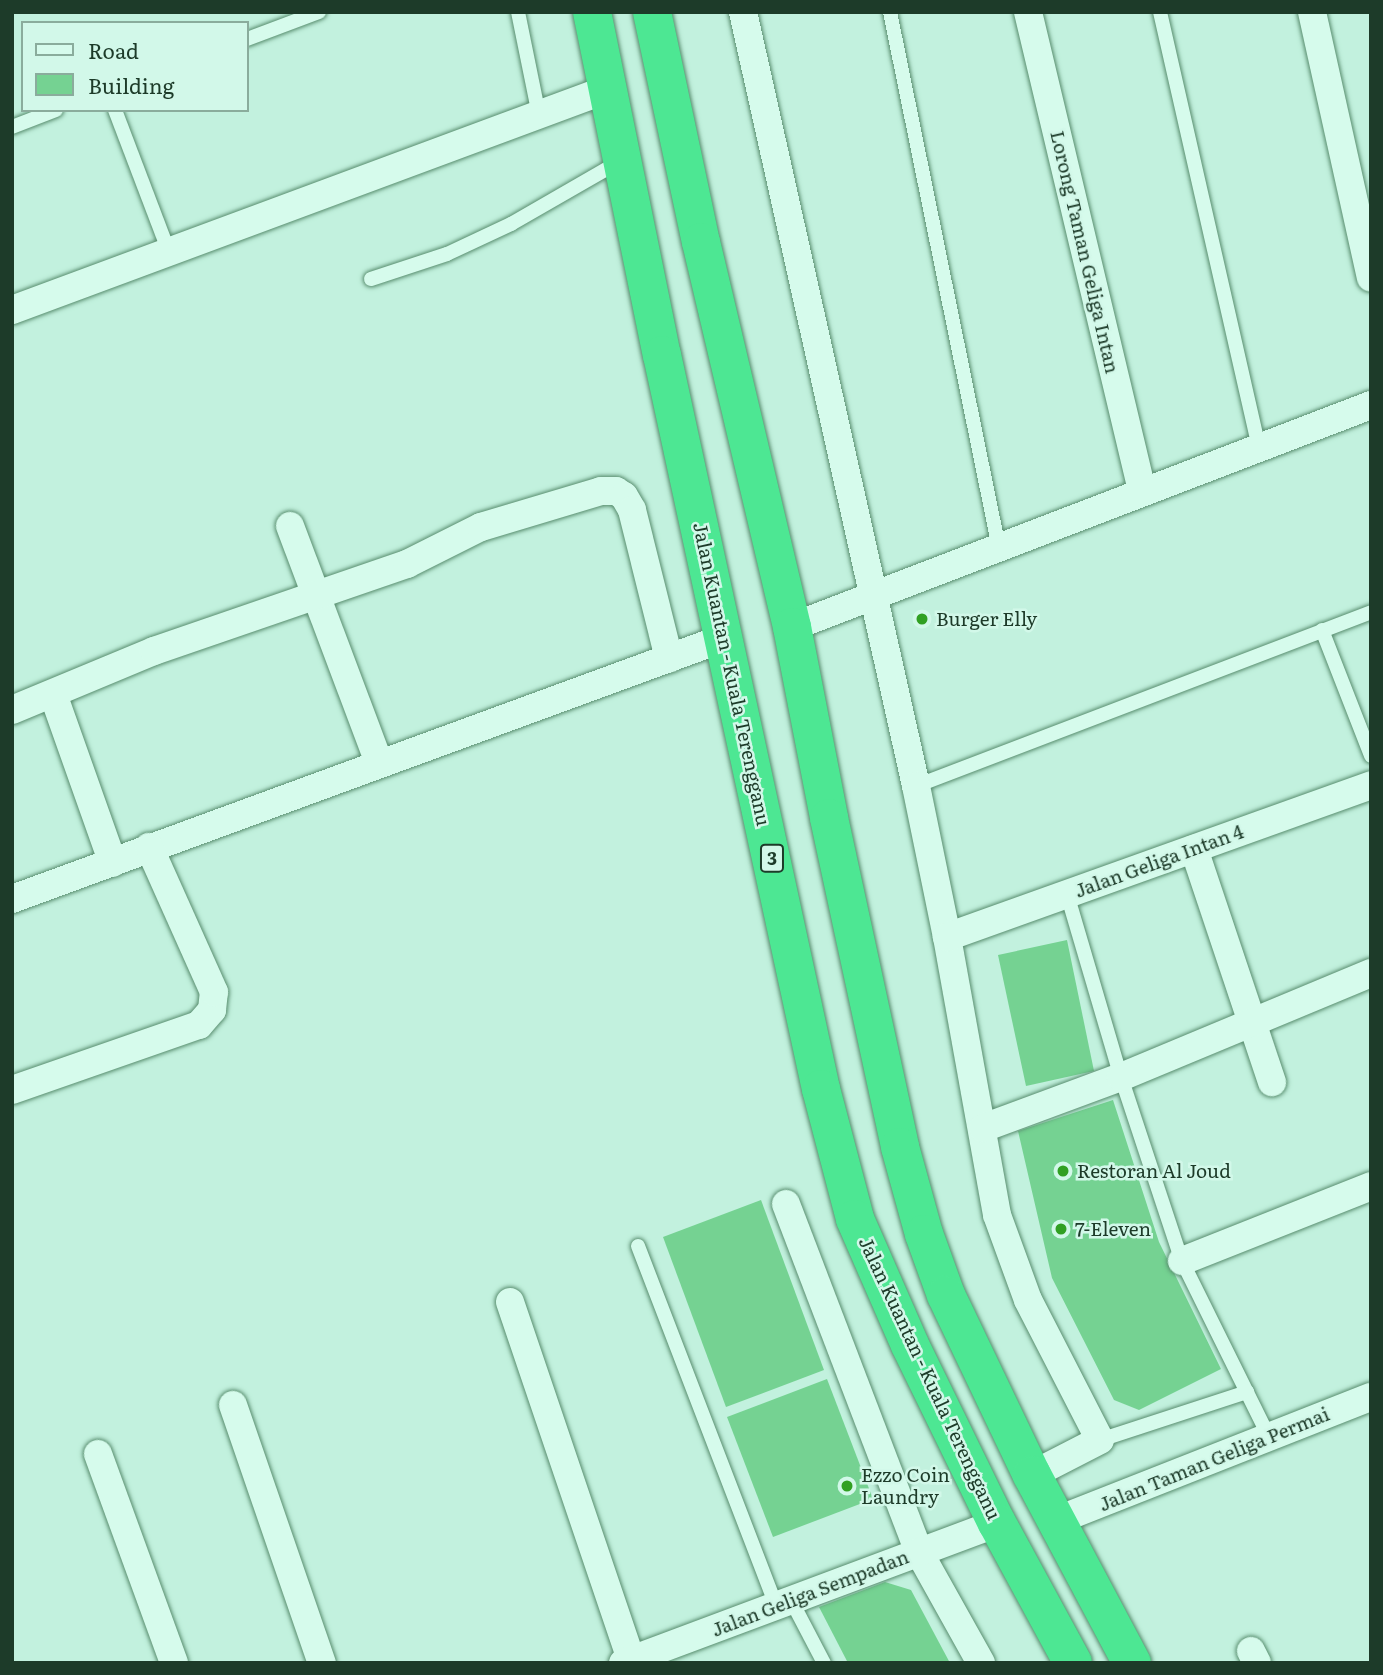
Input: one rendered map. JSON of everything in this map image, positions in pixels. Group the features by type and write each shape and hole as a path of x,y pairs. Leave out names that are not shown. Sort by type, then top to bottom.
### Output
{"highway":[{"name":"Jalan Kuantan - Kuala Terengganu","path":"592,12 821,1089 855,1219 910,1345 997,1523 1073,1663"},
{"path":"652,12 701,242 792,627 829,818 894,1121 923,1234 946,1295 1031,1475 1058,1520 1132,1663"}],"street":[{"path":"743,12 916,786 983,1128 996,1215 1028,1300 1100,1440 1031,1475"},
{"name":"Lorong Taman Geliga Intan","path":"1028,12 1142,492"},
{"path":"1320,15 1371,278"},
{"path":"12,310 608,89"},
{"path":"792,627 1371,404"},
{"path":"12,710 154,651 407,564 481,527 601,491 616,491 624,496 632,510 669,658"},
{"path":"290,526 379,763"},
{"path":"12,899 724,638"},
{"path":"53,694 113,863"},
{"name":"Jalan Geliga Intan 4","path":"947,937 1371,785"},
{"path":"12,1090 199,1025 212,1010 214,992 149,847"},
{"path":"1194,849 1272,1082"},
{"path":"983,1128 1121,1077 1371,973"},
{"path":"1182,1261 1371,1186"},
{"path":"786,1204 919,1552 981,1663"},
{"path":"510,1302 627,1661"},
{"name":"Jalan Taman Geliga Permai","path":"1058,1520 1371,1397"},
{"path":"233,1405 322,1663"},
{"path":"98,1454 174,1663"},
{"name":"Jalan Geliga Sempadan","path":"627,1661 997,1523"}],"lane":[{"path":"248,39 318,12"},
{"path":"518,12 539,115"},
{"path":"890,12 999,548"},
{"path":"1160,12 1259,448"},
{"path":"12,127 51,112"},
{"path":"116,112 169,252"},
{"path":"371,279 447,254 511,224 623,160"},
{"path":"916,786 1371,612"},
{"path":"1322,630 1371,756"},
{"path":"1067,894 1121,1077 1182,1261 1269,1437"},
{"path":"638,1246 783,1603 824,1663"},
{"path":"1100,1440 1247,1392"}],"building":[{"path":"1067,940 1094,1071 1026,1086 998,955"},
{"path":"1113,1100 1159,1242 1221,1369 1139,1410 1114,1400 1052,1278 1018,1131"},
{"path":"761,1200 824,1370 726,1407 663,1237"},
{"path":"827,1379 873,1499 773,1537 727,1417"},
{"path":"885,1582 911,1590 950,1663 848,1663 819,1607"}],"place":[{"name":"Burger Elly","path":"922,619"},
{"name":"Restoran Al Joud","path":"1063,1171"},
{"name":"7-Eleven","path":"1061,1229"},
{"name":"Ezzo Coin Laundry","path":"847,1486"}]}
